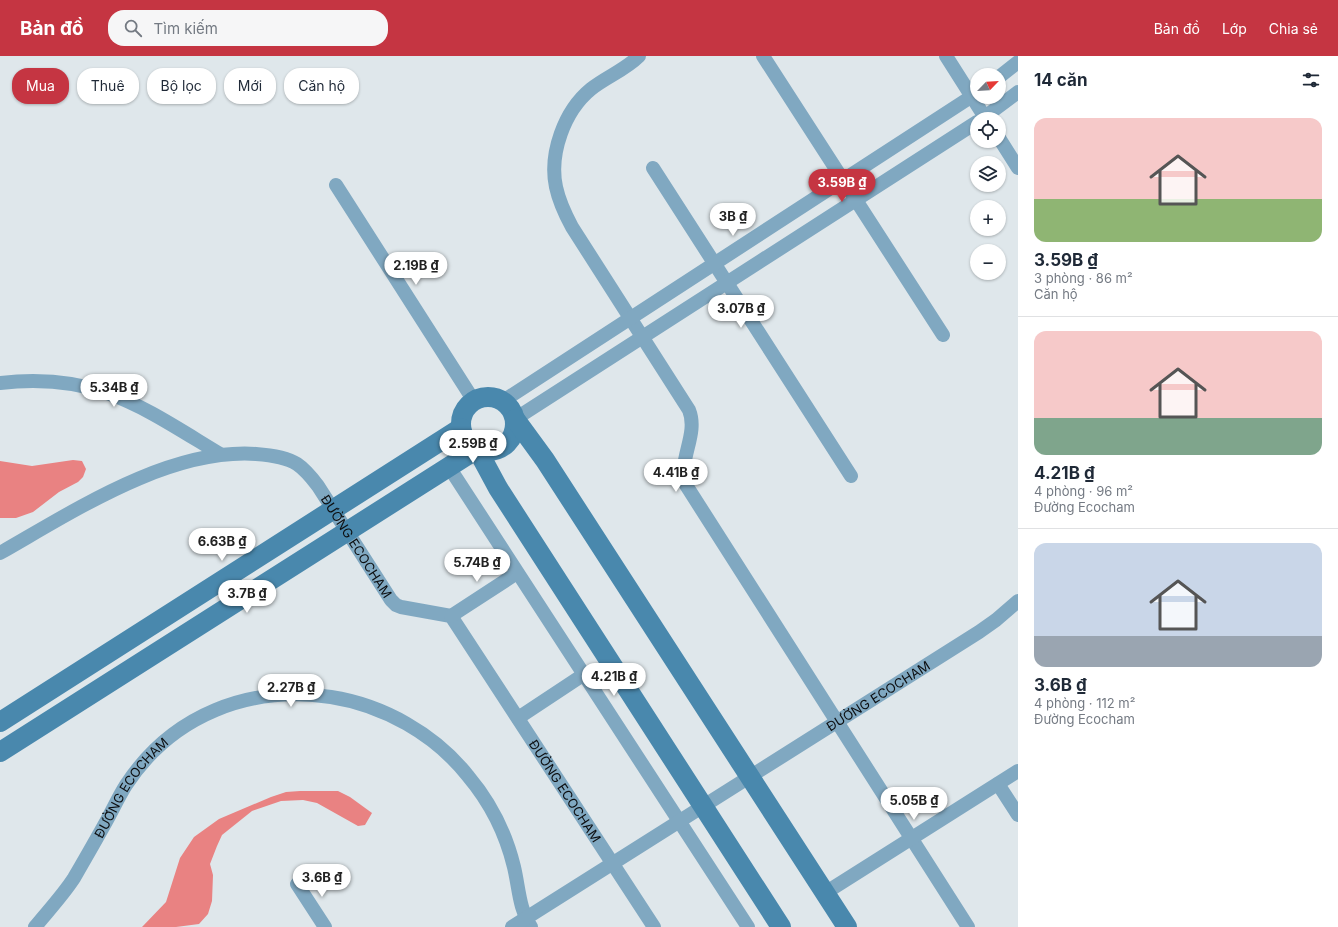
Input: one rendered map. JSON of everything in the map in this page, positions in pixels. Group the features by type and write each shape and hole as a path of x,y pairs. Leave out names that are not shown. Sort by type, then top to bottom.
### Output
{"street":[{"path":"639,56 622,70 590,90 572,112 564,127 559,142 554,174 560,201 566,215 692,416 692,426 682,472 686,485 968,927"},
{"path":"763,56 943,335"},
{"path":"946,56 970,88"},
{"path":"1006,71 1018,62"},
{"path":"992,112 1018,92"},
{"path":"503,401 970,98"},
{"path":"847,927 545,460 515,419 512,411 503,401 494,397 486,396 474,400 467,406 463,413 461,428 467,442 477,449 488,451 503,447 513,434 515,419 970,127"},
{"path":"1005,148 1018,168"},
{"path":"653,168 851,476"},
{"path":"336,185 474,400"},
{"path":"0,383 41,380 68,382 120,396 145,409 220,454"},
{"path":"0,722 461,428"},
{"path":"0,752 477,449"},
{"path":"477,449 498,488 780,927"},
{"name":"ĐƯỜNG ECOCHAM","path":"0,553 89,503 117,489 174,466 220,454 264,454 296,464 311,476 391,600 396,605 451,616 654,927"},
{"path":"449,466 583,675 748,927"},
{"path":"451,616 517,573"},
{"name":"ĐƯỜNG ECOCHAM","path":"512,927 528,923 613,864 979,632 1018,601"},
{"path":"518,718 583,675"},
{"name":"ĐƯỜNG ECOCHAM","path":"35,927 72,880 126,785 144,763 173,734 206,713 240,701 275,695 311,694 354,702 382,711 414,727 443,749 468,775 489,805 501,829 514,867 519,900 528,923"},
{"path":"825,893 1018,771"},
{"path":"998,784 1018,815"},
{"path":"297,884 325,927"}],"shaded area":[{"path":"73,460 82,461 86,469 83,477 78,482 59,492 33,512 16,518 0,518 0,461 32,466"},
{"path":"338,791 350,797 372,813 365,825 358,826 317,803 303,800 281,801 252,811 222,835 210,864 213,875 212,901 208,914 199,924 176,927 142,927 166,902 180,858 194,837 219,819 271,797 286,792"}]}
